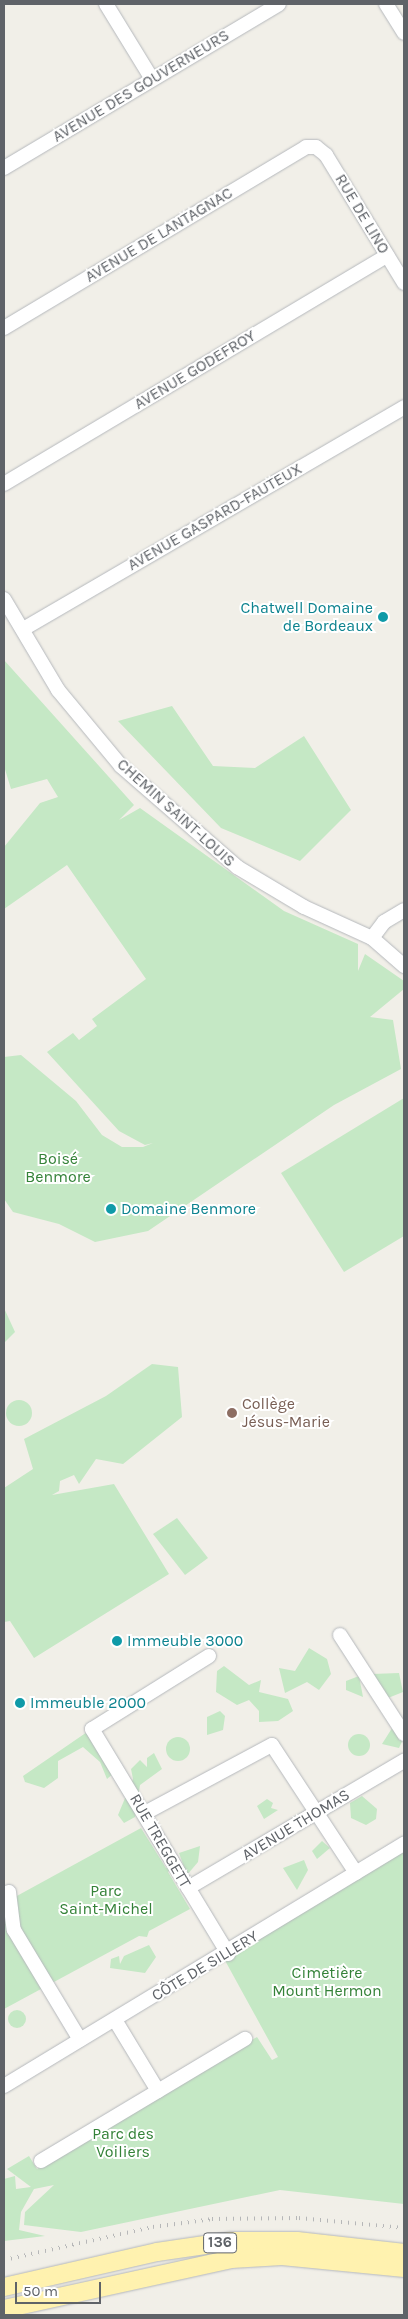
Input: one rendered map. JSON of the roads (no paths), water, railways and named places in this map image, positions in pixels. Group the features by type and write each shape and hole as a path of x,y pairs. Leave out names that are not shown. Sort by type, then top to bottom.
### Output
{"main road":[{"name":"136","path":"4,2287 157,2252 232,2241 297,2241 404,2252"},
{"name":"136","path":"4,2308 231,2259 282,2256 404,2268"}],"street":[{"path":"106,4 152,79"},
{"name":"AVENUE DES GOUVERNEURS","path":"4,168 279,4"},
{"path":"386,4 404,33"},
{"name":"AVENUE DE LANTAGNAC","path":"4,328 306,147 316,147"},
{"name":"RUE DE LINO","path":"316,147 404,283"},
{"name":"AVENUE GODEFROY","path":"4,484 387,256"},
{"name":"AVENUE GASPARD-FAUTEUX","path":"25,628 404,407"},
{"name":"CHEMIN SAINT-LOUIS","path":"4,599 25,628 71,705 121,766 237,868 304,907 372,938 404,966"},
{"path":"372,938 384,922 404,910"},
{"path":"340,1635 404,1734"},
{"name":"RUE TREGGETT","path":"209,1656 92,1729 145,1813 228,1954"},
{"path":"145,1813 272,1745 356,1873"},
{"name":"AVENUE THOMAS","path":"188,1888 404,1760"},
{"name":"CÔTE DE SILLERY","path":"4,2086 228,1954 404,1844"},
{"path":"9,1892 14,1930 80,2040"},
{"path":"115,2020 158,2091"},
{"path":"41,2161 245,2039"}],"railway":[{"path":"4,2260 153,2227 212,2219 299,2218 404,2228"}],"place":[{"name":"Chatwell Domaine de Bordeaux","path":"383,617"},
{"name":"Domaine Benmore","path":"111,1209"},
{"name":"Collège Jésus-Marie","path":"232,1413"},
{"name":"Immeuble 3000","path":"117,1641"},
{"name":"Immeuble 2000","path":"20,1703"}],"park label":[{"name":"Boisé Benmore","path":"58,1168"},
{"name":"Parc Saint-Michel","path":"106,1900"},
{"name":"Cimetière Mount Hermon","path":"327,1982"},
{"name":"Parc des Voiliers","path":"123,2143"}]}
